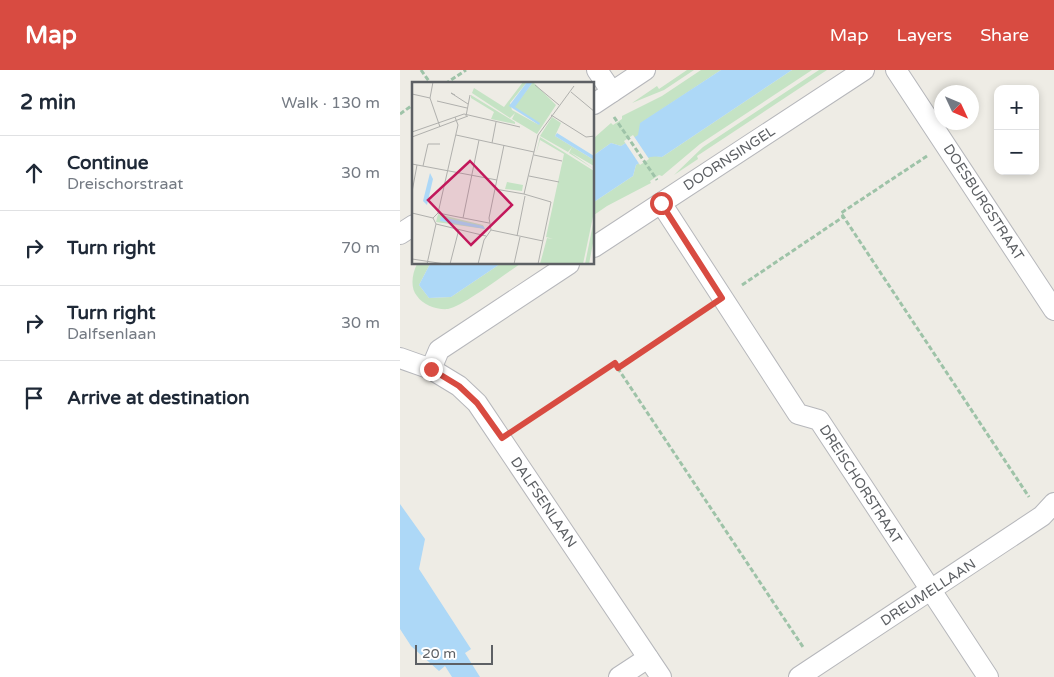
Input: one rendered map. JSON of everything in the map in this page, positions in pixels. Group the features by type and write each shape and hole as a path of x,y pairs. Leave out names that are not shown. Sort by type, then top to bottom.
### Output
{"street":[{"path":"598,70 612,92"},
{"path":"595,103 645,70"},
{"name":"DOORNSINGEL","path":"595,246 864,70"},
{"name":"DOESBURGSTRAAT","path":"896,70 946,143 1054,310"},
{"name":"DREISCHORSTRAAT","path":"661,203 798,414 819,420 988,677"},
{"path":"400,234 412,226"},
{"path":"431,369 439,350 567,265"},
{"name":"DALFSENLAAN","path":"400,358 431,369 459,386 477,403 661,677"},
{"name":"DREUMELLAAN","path":"798,677 1048,510"},
{"path":"619,677 648,658"}],"path":[{"path":"421,70 429,82"},
{"path":"448,82 466,70"},
{"path":"400,114 412,105"},
{"path":"618,122 655,177"},
{"path":"946,143 841,213 1048,510"},
{"path":"618,368 843,217"},
{"path":"502,438 615,363 816,666"}],"green space":[{"path":"687,70 694,70 664,90 632,103 657,86 659,89"},
{"path":"701,70 721,70 641,123 639,135 621,146 611,143 595,154 595,137 611,123 613,125 622,119 622,116 662,96"},
{"path":"792,70 812,70 700,144 662,176 659,175 650,181 651,183 595,214 595,201 633,176 636,165 651,155 662,157"},
{"path":"819,70 827,70 697,156 698,159 674,175 703,147"},
{"path":"417,265 429,265 419,285 429,298 451,297 499,265 519,265 484,289 455,307 448,309 435,308 420,299 413,289 414,272"}],"water":[{"path":"721,70 792,70 662,157 651,157 636,165 633,176 595,201 595,154 611,143 621,146 638,135 640,123"},
{"path":"429,265 499,265 451,297 429,298 419,285"},
{"path":"400,504 425,539 419,569 471,649 465,653 480,677 452,677 445,666 439,671 411,646 400,629"}],"pier":[{"path":"633,135 649,159 640,165 624,141"}],"route":[{"path":"431,369 459,386 477,403 502,438 615,363 618,368 722,298 661,203"}]}
